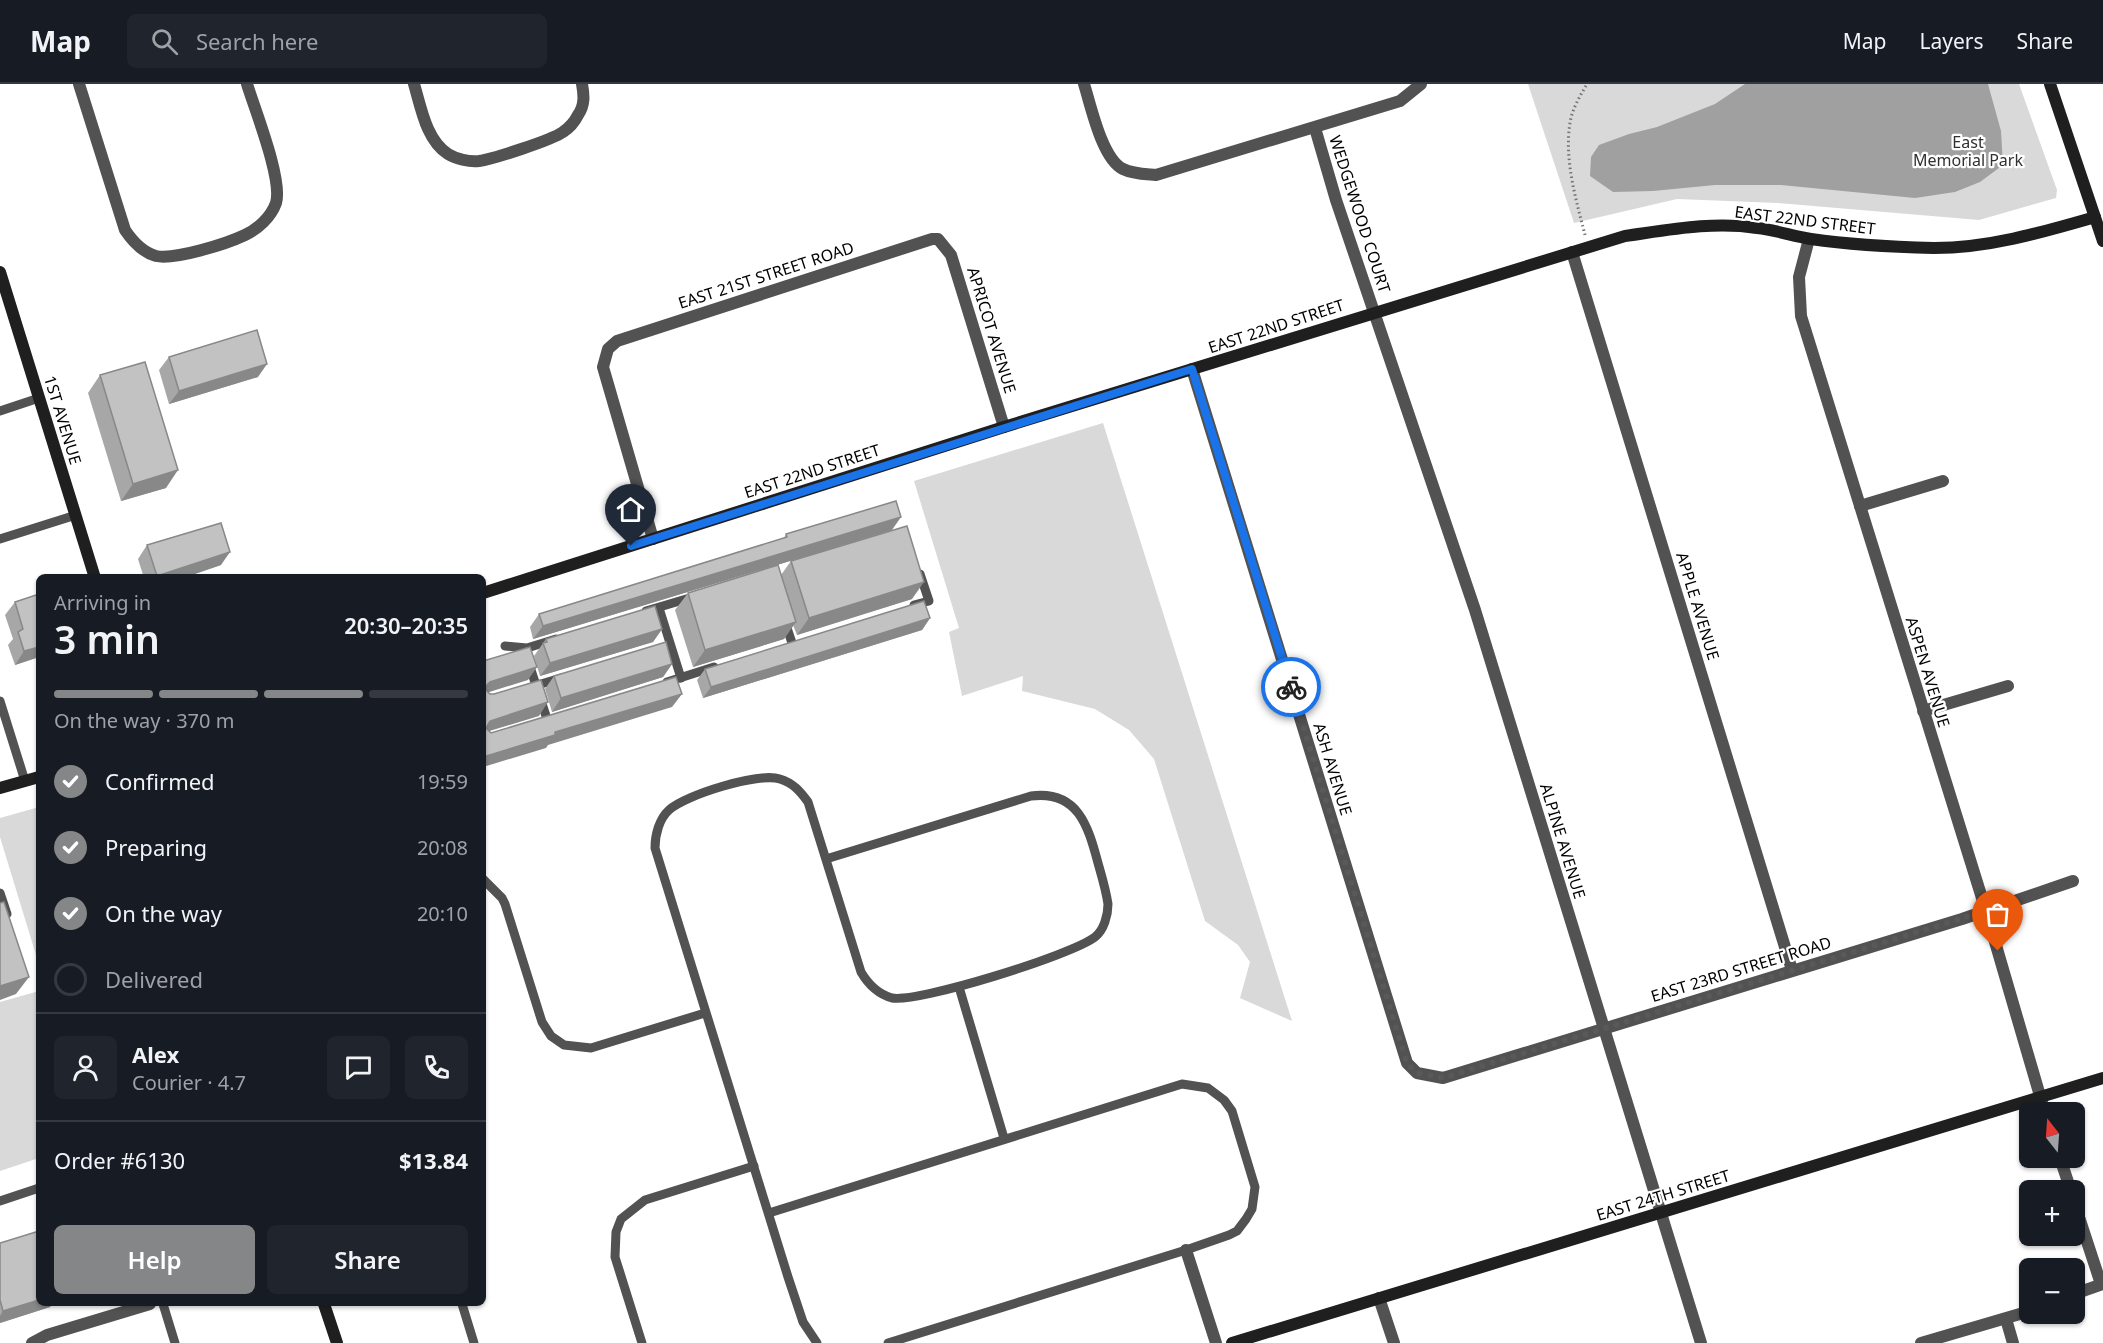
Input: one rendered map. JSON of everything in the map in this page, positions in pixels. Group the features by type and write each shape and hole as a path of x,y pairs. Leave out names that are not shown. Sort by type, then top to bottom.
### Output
{"street":[{"path":"79,84 125,230 134,243 146,252 163,257 179,256 245,235 262,224 274,208 277,181 247,84"},
{"path":"414,84 432,138 449,155 480,161 549,139 563,132 573,122 583,106 582,84"},
{"name":"WEDGEWOOD COURT","path":"1084,84 1105,147 1112,160 1123,169 1138,174 1156,175 1315,128 1336,200 1388,351"},
{"path":"1315,128 1400,102 1420,84"},
{"path":"2050,84 2103,241"},
{"name":"EAST 22ND STREET","path":"486,592 1004,427 1625,236 1706,226 1756,227 1809,239 1851,244 1936,248 1991,243 2034,235 2095,217"},
{"name":"EAST 21ST STREET ROAD","path":"653,538 603,367 608,349 617,341 932,239 938,239 944,244"},
{"name":"ASPEN AVENUE","path":"1809,239 1799,277 1800,315 1986,911 2042,1102"},
{"name":"APRICOT AVENUE","path":"944,244 951,255 1004,427"},
{"name":"APPLE AVENUE","path":"1572,252 1792,970"},
{"name":"1ST AVENUE","path":"0,272 94,574"},
{"name":"ALPINE AVENUE","path":"1388,351 1475,610 1701,1343"},
{"name":"ASH AVENUE","path":"1192,369 1407,1063 1417,1073"},
{"path":"1860,506 1943,481"},
{"path":"1923,711 2008,686"},
{"path":"0,788 36,778"},
{"name":"EAST 23RD STREET ROAD","path":"1417,1073 1443,1078 1986,911 2073,881"},
{"name":"EAST 24TH STREET","path":"1232,1343 2103,1078"},
{"path":"2085,1234 2102,1284 2085,1290"},
{"path":"1186,1250 1216,1343"},
{"path":"1379,1298 1394,1343"},
{"path":"32,1343 47,1335 143,1306"},
{"path":"325,1306 337,1343"},
{"path":"1921,1343 2019,1315"},
{"path":"2006,1319 2013,1343"}],"lane":[{"path":"0,411 39,398"},
{"path":"0,539 76,515"},
{"path":"906,608 928,601 917,567"},
{"path":"637,614 703,594"},
{"path":"659,608 681,678"},
{"path":"783,614 792,643"},
{"path":"505,646 524,648 571,634"},
{"path":"781,647 803,640"},
{"path":"659,647 670,644"},
{"path":"524,648 547,720"},
{"path":"659,685 726,664"},
{"path":"525,688 569,675"},
{"path":"0,701 25,781"},
{"path":"536,723 558,716"},
{"path":"817,1343 803,1322 655,848 659,825 669,810 691,797 757,777 779,778 791,783 808,802 861,972 869,985 885,995 903,999 923,996 959,987 1076,949 1101,931 1108,914 1107,897 1087,826 1078,811 1061,798 1053,796 1031,796 826,859"},
{"path":"486,882 505,904 542,1022 551,1036 564,1045 591,1048 705,1013"},
{"path":"0,893 11,927"},
{"path":"959,987 1004,1138"},
{"path":"769,1213 1182,1084 1198,1085 1215,1092 1232,1111 1255,1187 1254,1199 1246,1219 1237,1231 1186,1250 888,1343"},
{"path":"642,1343 615,1257 616,1232 621,1219 645,1200 754,1166"},
{"path":"0,1201 36,1189"},
{"path":"164,1306 175,1343"},
{"path":"463,1306 474,1343"}],"path":[{"path":"1587,84 1578,99 1570,121 1568,145 1573,187 1589,247"}],"green space":[{"name":"East Memorial Park","path":"1528,84 2019,84 2057,190 2056,198 1979,220 1778,203 1677,199 1574,223"},
{"path":"1103,423 1292,1021 1240,998 1250,962 1238,945 1205,921 1154,759 1129,730 1095,709 1022,691 1023,676 962,696 949,632 959,628 914,481"},
{"path":"36,808 36,955 0,837 0,818"},
{"path":"36,992 36,1159 0,1171 0,1002"}],"shaded area":[{"name":"East Memorial Park","path":"1745,84 1988,84 2001,131 2003,165 1980,182 1955,192 1915,198 1781,185 1715,185 1613,192 1590,176 1591,157 1599,145 1657,127 1715,104"}],"building":[{"path":"257,330 267,364 179,391 169,357"},
{"path":"145,362 178,470 133,484 100,375"},
{"path":"896,501 901,517 543,626 539,614"},
{"path":"221,523 230,552 163,574 156,574 147,545"},
{"path":"907,526 924,582 809,618 791,561"},
{"path":"778,565 796,622 705,650 688,593"},
{"path":"36,595 36,648 24,651 18,632 23,629 15,602"},
{"path":"924,601 930,618 711,687 705,669"},
{"path":"655,606 662,629 550,663 543,643 547,642 546,639"},
{"path":"666,642 672,664 561,698 554,676"},
{"path":"530,647 537,667 490,682 486,686 486,660"},
{"path":"676,677 682,694 555,732 555,735 486,756 486,728 491,733"},
{"path":"541,680 548,702 490,721 486,728 486,690 494,694"},
{"path":"4,902 29,977 0,986 0,903"},
{"path":"36,1232 36,1301 3,1311 0,1300 0,1243"}],"way so far":[{"path":"1291,687 1407,1063 1417,1073 1443,1078 1986,911 1998,951"}],"route":[{"path":"631,546 1192,369 1291,687"}]}
